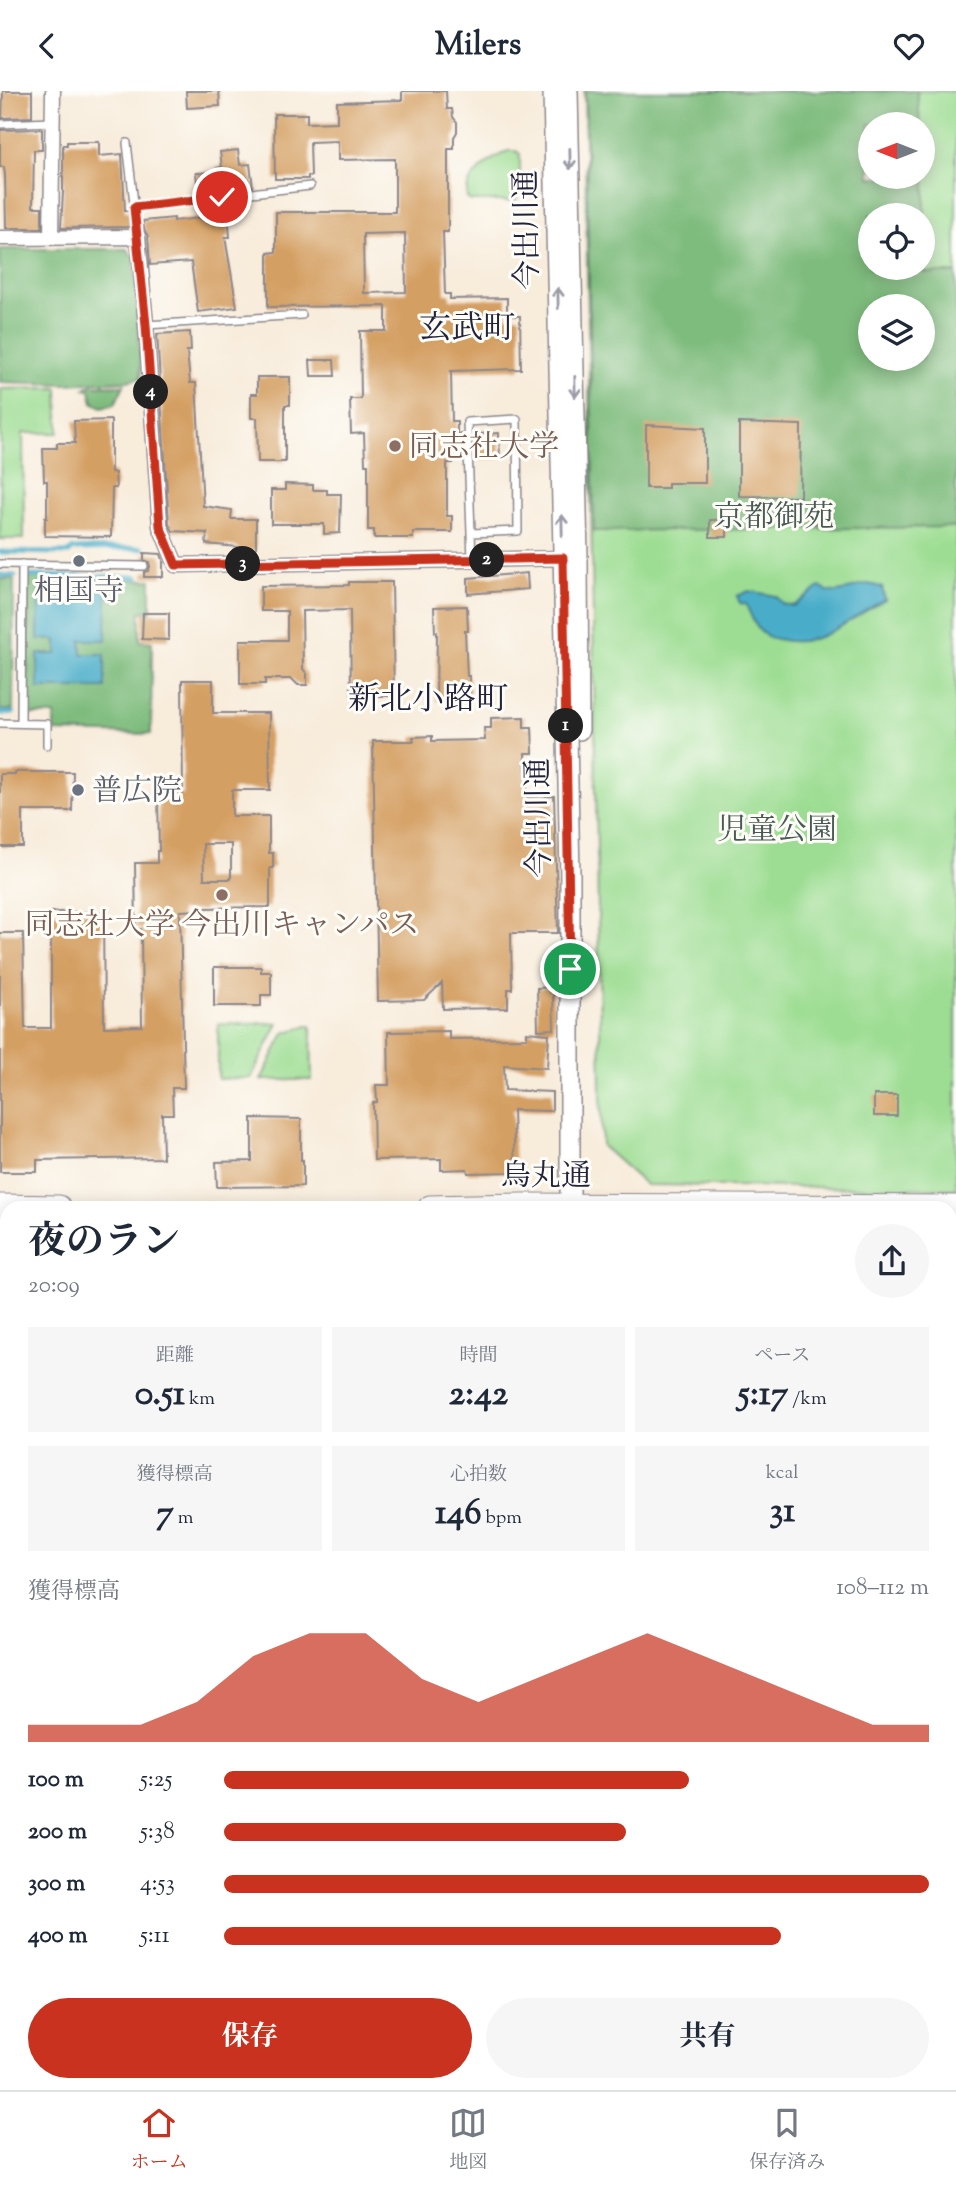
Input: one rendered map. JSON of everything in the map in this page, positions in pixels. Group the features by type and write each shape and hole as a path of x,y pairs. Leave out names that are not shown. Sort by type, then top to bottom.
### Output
{"main road":[{"name":"今出川通","path":"553,91 570,558"},
{"name":"今出川通","path":"568,91 577,1201"}],"street":[{"path":"51,238 53,91"},
{"path":"0,238 138,237 160,526 169,566 570,558"}],"lane":[{"path":"0,124 53,122"},
{"path":"127,143 138,237"},
{"path":"134,207 310,186"},
{"path":"146,325 302,316"},
{"path":"471,533 518,531 517,419 467,422 471,533 472,560"},
{"path":"0,564 144,566"},
{"path":"21,723 22,564"},
{"path":"0,723 47,724 47,745"}],"green space":[{"name":"京都御苑","path":"584,91 956,91 956,1189 646,1185 602,1146"},
{"path":"585,91 917,91 919,112 858,112 858,189 925,189 925,203 858,203 858,280 935,280 935,273 956,273 956,527 594,531"},
{"path":"508,151 520,154 520,194 515,201 471,201 467,198 470,183 480,169"},
{"path":"0,249 127,249 134,258 141,378 64,384 0,382"},
{"path":"124,385 115,404 102,407 93,402 90,390 84,389 88,386"},
{"path":"58,388 59,433 23,433 24,539 0,539 1,389"},
{"path":"28,577 151,580 151,611 140,612 140,641 152,642 151,734 54,732 54,715 27,715"},
{"path":"0,579 14,579 13,710 0,710"},
{"path":"278,1023 251,1078 218,1079 218,1024"},
{"path":"311,1025 312,1080 261,1080 284,1033"}],"water":[{"path":"868,584 882,587 885,600 824,635 797,641 777,639 762,633 754,623 746,604 740,603 737,596 749,591 776,596 783,604 794,606 820,587 837,592"},
{"path":"39,585 107,586 106,640 81,640 82,654 105,654 105,688 38,688 38,654 57,654 57,640 38,639"}],"building":[{"path":"3,91 32,91 32,117 2,118"},
{"path":"186,91 219,91 220,106 187,108"},
{"path":"402,91 446,91 447,109 452,109 457,122 457,132 454,149 448,149 448,232 443,232 445,294 450,294 450,299 507,298 507,316 520,316 521,369 451,371 452,421 457,421 457,434 461,434 462,460 447,463 447,516 452,516 452,532 413,532 413,538 374,538 374,530 368,530 368,464 365,464 364,433 351,434 350,399 361,399 360,331 386,331 386,306 268,307 268,253 276,252 276,212 395,212 395,159 338,160 338,141 310,142 311,176 308,176 308,179 275,179 274,114 307,114 307,123 337,122 337,102 402,100","holes":["405,233 406,292 364,293 363,234"]},
{"path":"42,129 42,150 34,150 33,207 42,207 42,228 6,228 5,175 4,167 0,167 0,130"},
{"path":"67,142 99,142 99,156 122,154 125,211 129,211 130,227 61,228 63,145 67,145"},
{"path":"238,150 240,165 250,164 253,187 198,193 196,173 217,172 217,168 222,167 220,152"},
{"path":"228,212 230,237 225,237 237,307 198,312 191,262 150,265 148,236 143,221 174,218 174,221 200,218 199,213"},
{"path":"190,332 191,351 187,351 190,383 196,383 203,506 232,510 231,519 256,519 256,550 238,550 238,547 206,544 207,533 173,531 169,524 157,334"},
{"path":"310,360 334,360 335,376 311,376"},
{"path":"257,377 290,377 290,405 285,405 285,462 258,462 257,418 251,418 251,394 257,394"},
{"path":"111,420 111,472 115,473 116,488 112,488 111,537 45,536 47,481 44,481 43,448 57,448 57,443 75,443 74,421"},
{"path":"739,423 801,425 800,497 739,496"},
{"path":"646,425 705,428 705,483 668,483 668,488 646,488"},
{"path":"499,433 500,459 474,459 474,434"},
{"path":"285,484 313,485 313,490 341,494 340,533 324,534 324,524 271,524 271,490 285,490"},
{"path":"813,506 831,506 832,523 814,524"},
{"path":"710,520 727,520 727,537 710,537"},
{"path":"144,553 161,554 163,577 144,577 144,572 150,567 149,562 144,560"},
{"path":"527,573 528,589 468,594 468,578"},
{"path":"349,582 392,582 394,696 351,696 350,610 302,611 303,669 307,674 307,685 298,685 292,679 265,679 265,684 240,684 240,640 287,640 287,611 261,611 261,586 349,585"},
{"path":"467,606 468,631 465,631 470,700 436,701 437,632 434,607"},
{"path":"143,613 169,613 169,640 142,639"},
{"path":"182,680 213,680 213,713 269,713 270,790 232,790 232,816 269,816 269,853 273,853 273,868 270,868 270,907 180,911 184,1088 172,1088 173,1114 162,1114 163,1158 37,1160 37,1172 0,1172 0,933 23,933 25,1028 51,1028 51,912 103,912 104,1027 142,1026 141,929 136,929 135,863 157,863 158,795 183,794","holes":["203,844 231,844 231,879 204,879"]},
{"path":"524,717 524,727 532,727 533,753 525,753 527,797 554,796 558,933 511,933 512,989 508,989 508,1008 443,1009 442,983 424,1000 378,1001 373,741 414,741 413,737 432,736 432,741 485,740 484,728 491,728 491,718"},
{"path":"73,772 72,811 23,811 23,847 0,847 0,774"},
{"path":"214,967 261,967 261,972 271,972 271,995 261,995 261,1006 214,1006"},
{"path":"551,987 554,1029 538,1030 537,988"},
{"path":"449,1031 449,1039 527,1038 527,1032 549,1034 547,1068 504,1065 505,1090 552,1092 552,1111 513,1110 515,1172 468,1173 467,1169 441,1170 441,1159 374,1160 373,1103 377,1102 376,1085 389,1085 388,1032"},
{"path":"874,1095 897,1095 897,1116 874,1116"},
{"path":"252,1118 301,1119 303,1186 217,1187 216,1162 252,1161"}],"waterway":[{"path":"0,552 69,553 73,549 142,548"},
{"path":"0,575 15,576"},
{"path":"30,576 137,577"},
{"path":"0,713 13,713"}],"place":[{"name":"同志社大学","path":"395,446"},
{"name":"相国寺","path":"79,561"},
{"name":"普広院","path":"78,790"},
{"name":"同志社大学 今出川キャンパス","path":"222,895"}],"district":[{"name":"玄武町","path":"467,327"},
{"name":"新北小路町","path":"428,698"}],"route":[{"path":"222,197 134,207 146,325 160,526 176,565 563,558 570,969"}],"park label":[{"name":"児童公園","path":"777,829"}]}
